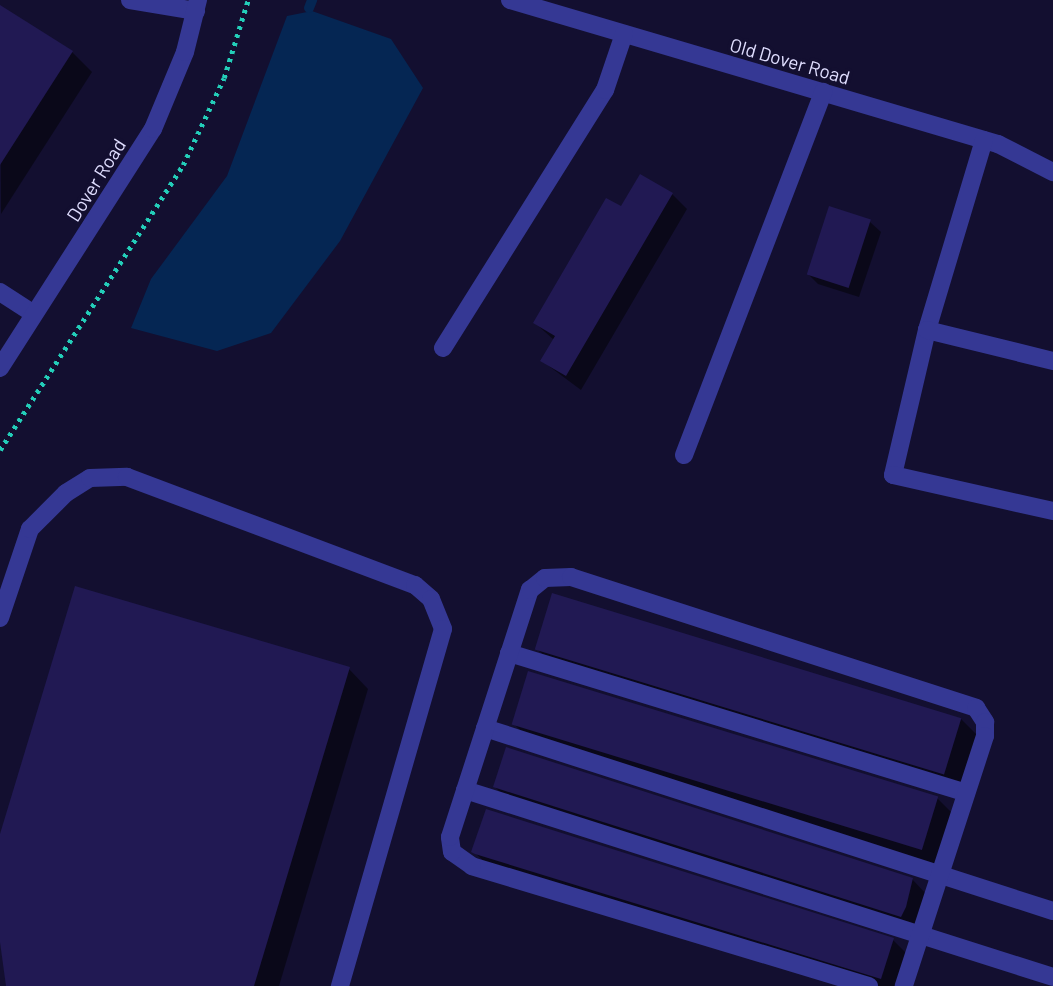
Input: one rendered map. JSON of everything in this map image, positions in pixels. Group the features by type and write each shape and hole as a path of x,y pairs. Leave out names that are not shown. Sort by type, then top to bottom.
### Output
{"street":[{"path":"130,0 197,6"},
{"name":"Old Dover Road","path":"510,0 984,140 1053,172"},
{"name":"Dover Road","path":"0,368 153,129 185,52 197,6"},
{"path":"443,348 605,90 624,34"},
{"path":"684,455 823,93"},
{"path":"984,140 927,330 893,475 1053,511"},
{"path":"0,292 34,314"},
{"path":"927,330 1053,361"},
{"path":"0,618 30,529 66,493 90,478 127,477 415,585 431,599 443,629 340,986"},
{"path":"869,986 461,861 452,852 450,837 530,590 545,578 571,577 976,708 985,722 985,736 904,986"},
{"path":"509,653 966,793"},
{"path":"485,728 1053,911"},
{"path":"465,790 922,932 1053,977"}],"path":[{"path":"0,450 183,165 224,78 248,0"}],"water":[{"path":"312,11 391,39 423,88 340,241 271,333 217,351 131,328 151,279 227,176 287,16"}],"building":[{"path":"0,5 73,51 0,165"},
{"path":"640,174 673,193 566,376 540,361 555,336 533,323 606,198 621,206"},
{"path":"829,206 871,220 849,288 807,274"},
{"path":"75,586 350,667 254,986 6,986 0,942 0,834"},
{"path":"552,593 961,718 944,775 535,649"},
{"path":"528,671 938,796 922,850 512,725"},
{"path":"506,747 913,878 906,907 901,917 493,787"},
{"path":"486,809 894,938 881,979 475,854 471,852"}],"waterway":[{"path":"309,8 312,0"}]}
